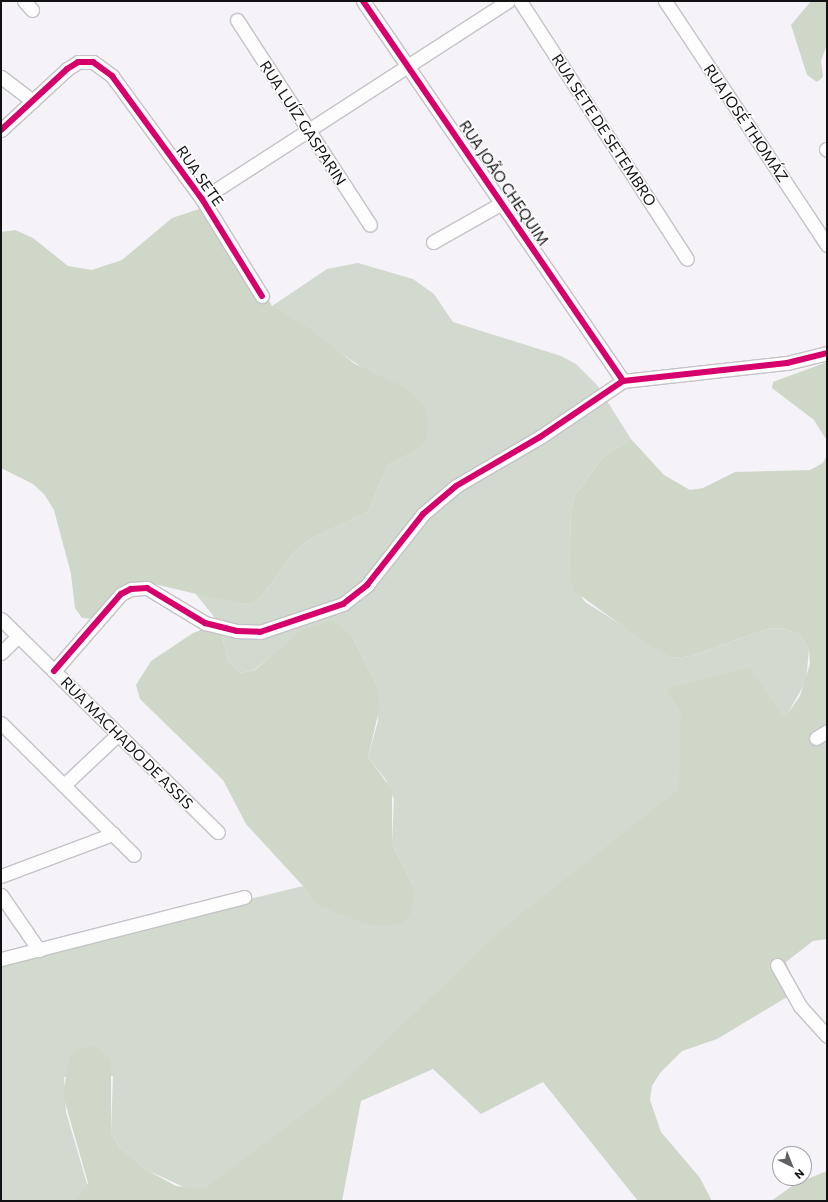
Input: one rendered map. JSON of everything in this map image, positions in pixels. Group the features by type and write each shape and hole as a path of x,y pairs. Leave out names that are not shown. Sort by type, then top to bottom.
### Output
{"street":[{"name":"RUA JOÃO CHEQUIM","path":"363,1 623,381"},
{"path":"202,198 409,67 508,1"},
{"name":"RUA SETE DE SETEMBRO","path":"520,1 687,260"},
{"name":"RUA JOSÉ THOMÁZ","path":"665,1 827,245"},
{"name":"RUA LUÍZ GASPARIN","path":"237,20 370,225"},
{"name":"RUA SETE","path":"1,130 78,62 93,62 112,76 202,198 262,296"},
{"path":"1,77 33,101"},
{"path":"433,242 502,203"},
{"path":"54,671 121,594 131,588 147,588 205,623 237,631 260,632 343,604 367,585 422,514 456,486 546,433 623,381 787,364 827,353"},
{"name":"RUA MACHADO DE ASSIS","path":"1,619 117,735 218,832"},
{"path":"1,653 18,636"},
{"path":"1,723 134,855"},
{"path":"64,785 117,735"},
{"path":"1,876 113,834"},
{"path":"1,895 39,950"},
{"path":"1,959 244,897"},
{"path":"777,965 800,1006 827,1036"}],"shaded area":[{"path":"811,1 827,1 827,44 821,61 823,77 817,82 807,75 791,25"},
{"path":"199,209 212,215 235,238 272,306 310,329 355,364 409,390 425,407 429,422 427,437 416,451 388,465 368,512 310,539 295,551 262,596 253,603 239,604 154,584 130,595 96,619 82,618 75,608 71,574 54,510 44,494 33,484 1,468 1,232 15,230 33,238 68,266 92,270 122,260 172,218"},
{"path":"358,263 413,279 434,294 453,322 561,356 576,364 597,385 631,439 603,457 575,495 571,511 569,577 585,602 674,658 691,656 767,629 783,628 799,634 809,649 806,681 788,713 488,968 231,1174 204,1189 190,1190 147,1170 119,1147 111,1132 113,1076 64,1077 66,1112 92,1201 1,1201 1,960 303,886 313,903 380,927 414,887 392,844 394,799 386,780 368,757 378,721 376,683 352,636 268,659 254,670 240,673 228,661 219,623 195,593 239,604 253,603 262,596 295,551 310,539 368,512 388,465 416,451 370,373 272,306 327,269"},
{"path":"827,362 827,441 814,420 772,388 773,382"},
{"path":"631,439 664,475 690,490 703,488 735,472 810,470 823,463 827,455 827,939 813,941 786,962 797,991 717,1039 682,1051 660,1073 652,1086 650,1100 661,1132 700,1178 712,1201 638,1201 543,1082 481,1114 433,1069 361,1101 342,1201 76,1201 88,1183 63,1095 69,1059 78,1049 91,1046 103,1051 111,1062 111,1132 119,1147 147,1170 176,1186 204,1189 330,1094 507,925 679,789 681,713 666,689 749,667 783,717 788,713 800,696 810,664 809,649 799,634 783,628 767,629 691,656 674,658 652,647 574,591 569,577 571,511 575,495 603,457"},
{"path":"329,621 338,624 352,636 376,683 380,706 368,757 392,790 392,844 414,887 412,910 404,923 380,927 363,923 313,903 303,886 246,824 223,780 140,699 136,685 151,661 193,633 219,623 228,661 240,673 255,670 302,630"},
{"path":"827,1171 827,1201 771,1201 792,1186 812,1186 812,1177"}],"cycle path":[{"path":"363,1 623,381"},
{"path":"1,130 67,69 78,62 93,62 112,76 202,199 262,296"},
{"path":"54,671 121,594 131,589 147,588 205,623 237,631 260,632 343,604 367,585 423,514 456,486 540,437 623,381 787,363 827,353"}]}
